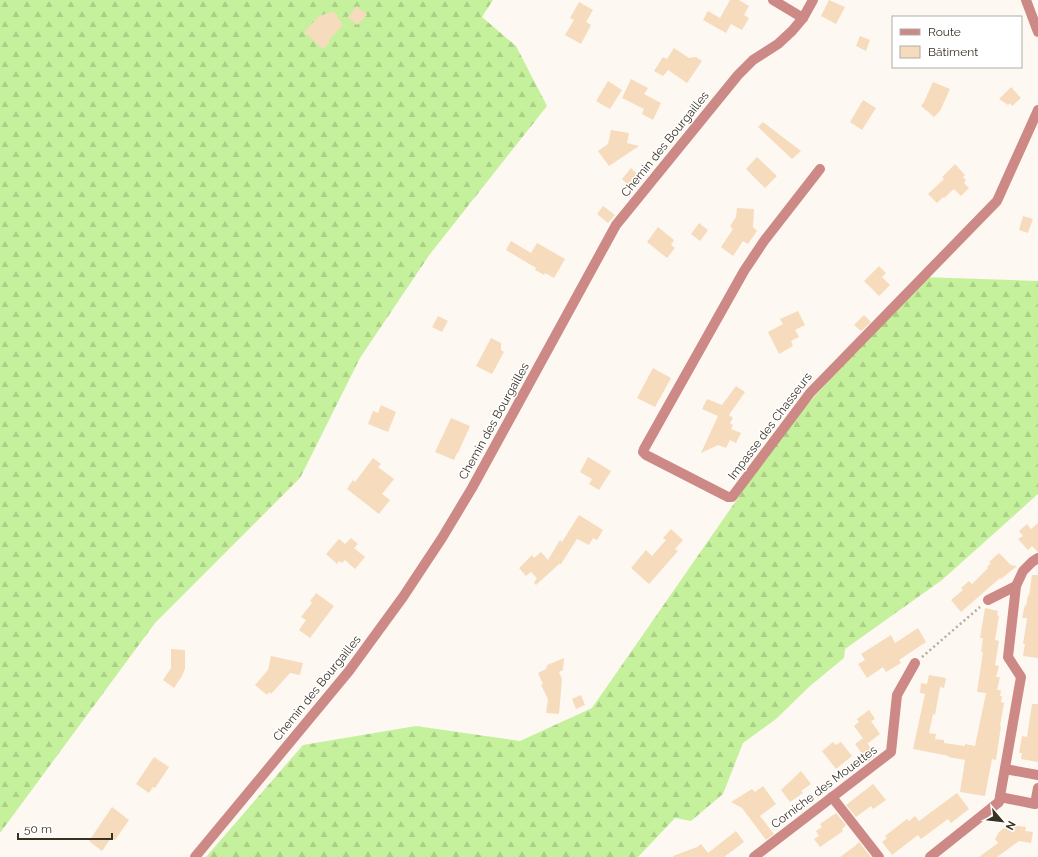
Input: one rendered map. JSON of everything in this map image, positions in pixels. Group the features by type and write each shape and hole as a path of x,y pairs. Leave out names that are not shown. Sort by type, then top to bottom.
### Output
{"street":[{"path":"773,0 803,18"},
{"name":"Chemin des Bourgailles","path":"195,857 349,671 442,538 472,488 616,225 738,75 753,60 778,44 792,31 803,18 814,0"},
{"path":"1026,0 1038,32"},
{"name":"Impasse des Chasseurs","path":"820,169 764,241 744,271 643,452 646,455 728,498 732,497 810,393 997,201 1038,110"},
{"path":"930,857 999,802 1021,677 1008,657 1016,586 1023,571 1038,558"},
{"path":"988,600 1016,586"},
{"name":"Corniche des Mouettes","path":"754,857 891,752 897,695 916,663"},
{"path":"1005,769 1038,775"},
{"path":"1000,797 1035,804 1038,788"},
{"path":"832,797 879,857"}],"path":[{"path":"916,663 988,600"}],"green space":[{"path":"0,0 493,0 482,17 516,46 547,106 430,254 360,358 300,478 155,623 0,833"},
{"path":"922,277 1038,281 1038,494 942,580 845,649 844,658 810,686 776,719 743,743 723,794 691,821 675,818 638,857 206,857 303,745 416,726 520,741 592,708 788,426"}],"building":[{"path":"730,0 739,0 749,6 744,15 749,18 742,30 731,24 726,33 703,20 708,11 720,18"},
{"path":"829,0 845,7 836,24 821,16"},
{"path":"579,2 593,10 586,22 591,25 581,44 565,35 574,20 570,18"},
{"path":"357,6 367,15 357,25 348,17"},
{"path":"332,12 335,13 343,25 328,41 330,42 323,49 304,32 319,16"},
{"path":"860,36 870,40 866,51 856,46"},
{"path":"674,48 689,58 696,57 702,61 687,83 668,70 663,76 654,71 663,57 667,59"},
{"path":"631,79 648,88 644,94 661,103 653,120 642,114 644,109 622,98"},
{"path":"608,81 622,90 610,109 596,101"},
{"path":"933,82 950,89 940,111 934,117 921,106"},
{"path":"1011,87 1021,98 1012,106 1010,103 1008,105 999,99"},
{"path":"863,100 876,108 862,130 850,122"},
{"path":"763,122 801,151 792,159 758,127"},
{"path":"611,130 629,133 627,143 639,146 609,166 598,151 608,144"},
{"path":"757,157 777,176 765,188 746,169"},
{"path":"955,164 965,175 963,177 966,180 964,183 969,188 961,196 954,189 937,203 928,194 944,179 942,177"},
{"path":"631,168 640,177 631,188 622,179"},
{"path":"603,206 615,215 608,223 597,214"},
{"path":"737,208 754,209 753,227 757,231 748,244 743,241 733,256 721,247 733,229 730,226 736,217"},
{"path":"1023,216 1033,219 1028,233 1019,230"},
{"path":"699,223 708,230 700,241 691,234"},
{"path":"658,227 674,240 671,245 675,248 667,258 647,242"},
{"path":"511,241 531,253 537,243 565,259 554,278 545,273 544,275 535,270 536,268 506,250"},
{"path":"879,266 886,273 882,277 890,285 879,296 864,281"},
{"path":"798,311 805,325 795,330 799,337 791,341 793,346 779,354 768,332 783,324 780,319"},
{"path":"864,315 871,322 861,331 854,325"},
{"path":"438,316 448,321 442,332 432,327"},
{"path":"491,338 501,343 501,350 504,352 492,374 476,366"},
{"path":"653,368 671,378 655,407 637,398"},
{"path":"736,386 745,392 729,415 733,418 730,423 733,425 731,429 741,433 736,443 730,440 726,448 718,445 701,453 718,416 702,409 707,399 722,405"},
{"path":"381,405 396,412 388,432 368,424 373,411 378,413"},
{"path":"451,418 470,426 454,460 435,452"},
{"path":"588,457 611,471 599,490 589,484 592,479 580,472"},
{"path":"373,458 381,464 378,467 394,479 382,494 390,500 379,514 347,489 353,480 355,482"},
{"path":"579,515 603,530 597,540 593,538 589,545 577,539 561,564 559,564 536,585 534,583 537,578 531,572 526,576 519,568 532,555 534,558 541,552 548,560 560,540 562,542"},
{"path":"1038,523 1038,552 1032,546 1028,550 1018,539 1023,536 1019,531 1027,524 1031,529"},
{"path":"671,529 683,540 675,549 678,551 649,584 631,568 646,550 652,556 666,540 663,538"},
{"path":"351,538 358,544 354,548 365,557 355,569 345,560 342,563 339,561 337,564 326,554 339,539 345,544"},
{"path":"999,553 1011,565 1017,566 1001,579 1000,578 961,612 951,600 963,590 961,588 969,581 972,584 988,568 987,567 991,563 989,562"},
{"path":"1032,575 1038,575 1038,658 1023,656 1025,644 1023,644 1027,618 1022,618 1028,595 1029,596"},
{"path":"316,593 334,606 310,638 299,630 306,620 301,617 312,603 310,601"},
{"path":"985,608 998,611 997,615 999,616 995,640 999,641 995,665 999,666 996,677 1000,677 997,690 1001,690 1001,702 1004,703 996,760 992,759 985,796 960,792 965,760 913,749 925,694 920,693 921,683 927,684 929,675 946,678 944,688 940,687 935,715 933,714 929,733 936,734 935,739 944,740 944,743 975,746 986,693 977,692 983,652 981,652 983,638 980,638"},
{"path":"918,628 926,642 899,660 901,663 886,672 883,667 867,678 858,664 865,660 861,654 891,635 895,643"},
{"path":"171,649 185,650 185,669 174,688 163,680 171,668"},
{"path":"271,656 303,663 300,675 290,673 271,694 269,692 267,695 255,685 268,670"},
{"path":"564,658 563,670 559,672 562,679 559,714 546,713 548,699 541,685 543,684 538,673 546,669 547,665"},
{"path":"581,695 585,705 576,709 572,699"},
{"path":"1032,704 1038,704 1038,762 1021,759 1022,753 1019,753 1022,736 1027,737"},
{"path":"869,710 875,719 871,721 880,734 867,744 854,726 859,722 857,719"},
{"path":"863,738 876,755 868,762 855,744"},
{"path":"833,742 836,745 841,742 852,756 836,769 822,751"},
{"path":"154,757 169,767 155,788 153,787 149,793 136,784"},
{"path":"801,771 811,784 801,791 803,793 790,802 781,790"},
{"path":"873,784 886,800 873,809 871,806 856,817 846,805"},
{"path":"763,786 776,804 760,816 774,834 766,840 742,808 731,802 752,789 755,792"},
{"path":"957,793 969,809 951,823 948,819 921,839 918,835 892,855 882,842 887,838 885,836 907,819 909,821 915,816 919,821"},
{"path":"112,807 129,820 115,840 111,838 102,851 89,841"},
{"path":"836,813 846,825 842,829 843,831 820,847 814,839 819,836 816,831 822,827 820,824"},
{"path":"1013,825 1026,827 1025,831 1033,832 1031,843 1019,841 997,857 979,857 998,843 995,839 999,832 1006,826 1009,829"},
{"path":"736,831 744,842 724,857 673,857 701,844 708,853"},
{"path":"859,842 871,857 840,857 855,846"}]}
